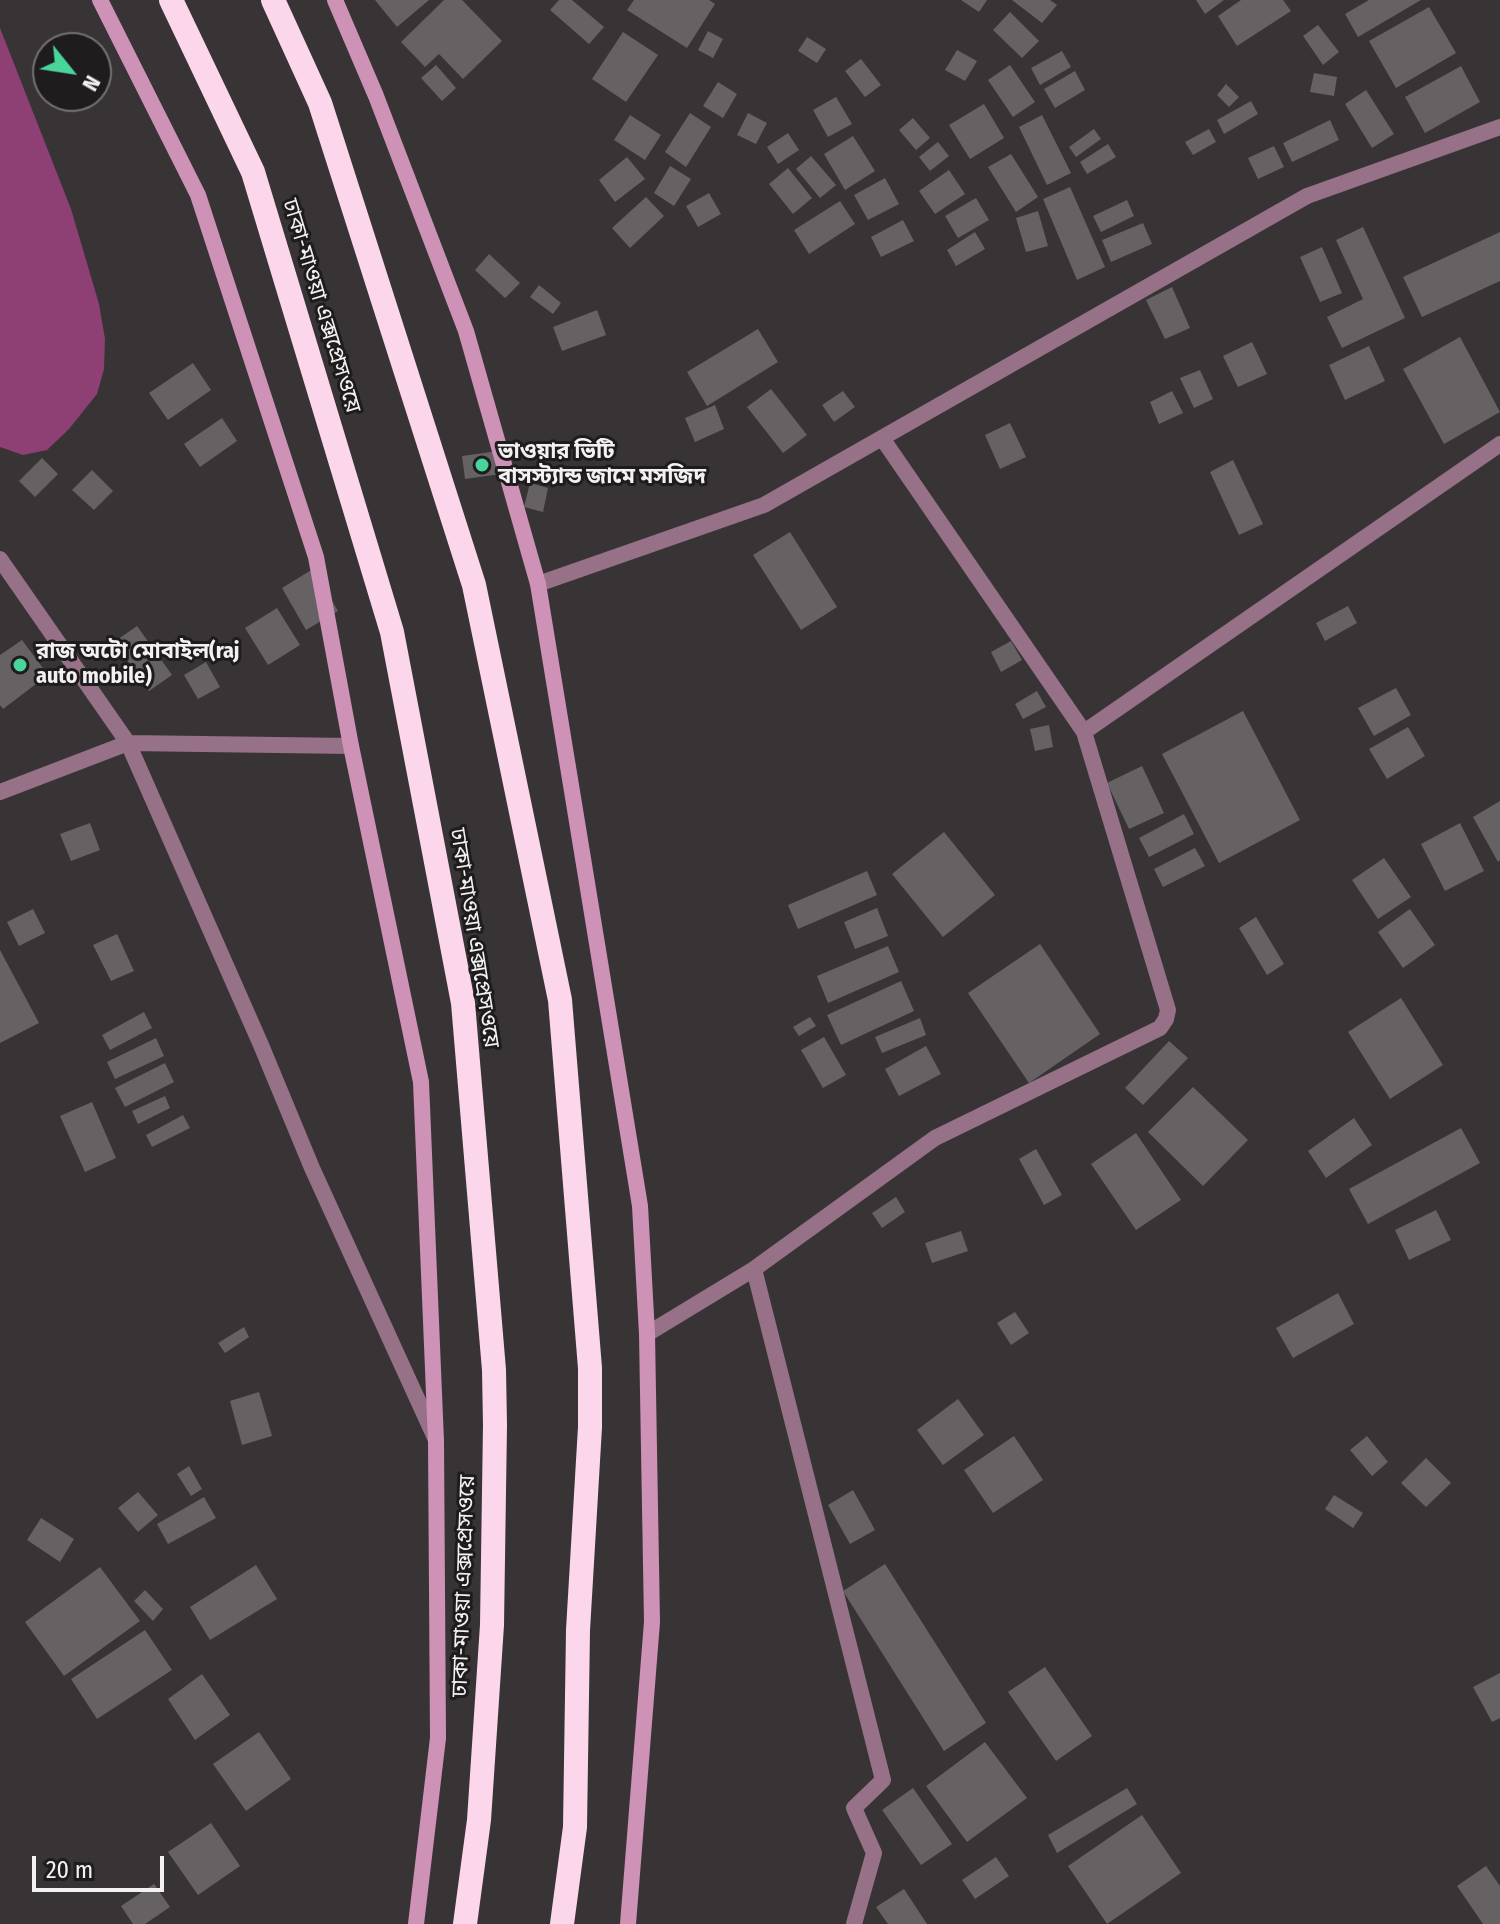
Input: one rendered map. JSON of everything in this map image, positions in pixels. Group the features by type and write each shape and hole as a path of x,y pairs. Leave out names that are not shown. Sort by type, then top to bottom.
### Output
{"highway":[{"name":"ঢাকা-মাওয়া এক্সপ্রেসওয়ে","path":"171,0 253,172 392,632 463,1003 495,1425 492,1625 479,1820 465,1924"},
{"path":"273,0 320,103 474,585 560,1000 590,1368 590,1427 578,1630 575,1827 562,1924"}],"street":[{"path":"100,0 198,195 316,557 351,746 421,1082 436,1441 438,1738 416,1924"},
{"path":"335,0 376,96 466,331 538,584 640,1206 647,1334 652,1622 628,1924"},
{"path":"538,584 764,505 1307,196 1500,127"},
{"path":"647,1334 754,1269 935,1138 1160,1028 1166,1019 1168,1010 1084,732 882,438"},
{"path":"1084,732 1500,444"},
{"path":"0,559 128,743 312,1168 436,1441"},
{"path":"0,792 128,743 351,746"},
{"path":"754,1269 883,1780 854,1808 874,1853 854,1924"}],"shaded area":[{"path":"0,28 71,209 99,304 105,339 104,369 97,394 69,429 47,450 23,455 0,447"}],"building":[{"path":"375,0 429,0 397,27"},
{"path":"444,0 462,0 502,41 463,79 439,54 425,67 401,42"},
{"path":"559,0 572,0 604,27 589,44 550,10"},
{"path":"634,0 709,0 715,4 687,48 627,10"},
{"path":"961,0 987,0 979,12"},
{"path":"1012,0 1050,0 1057,5 1042,23"},
{"path":"1196,0 1224,0 1205,14"},
{"path":"1241,0 1283,0 1291,11 1237,46 1218,16"},
{"path":"1369,0 1421,0 1358,37 1345,14"},
{"path":"1429,7 1456,53 1396,88 1369,41"},
{"path":"1010,12 1039,41 1022,58 993,30"},
{"path":"1318,25 1339,52 1323,65 1303,36"},
{"path":"708,31 723,39 713,58 698,50"},
{"path":"623,32 658,55 626,102 592,79"},
{"path":"807,37 826,49 817,63 798,51"},
{"path":"957,50 977,61 965,81 945,70"},
{"path":"1062,51 1071,67 1040,85 1031,68"},
{"path":"861,59 881,85 865,97 845,71"},
{"path":"436,65 456,88 442,101 421,78"},
{"path":"1010,65 1035,102 1013,117 988,80"},
{"path":"1461,66 1480,102 1425,133 1405,97"},
{"path":"1075,71 1085,90 1055,108 1044,89"},
{"path":"1314,73 1337,77 1334,96 1310,92"},
{"path":"718,82 737,94 723,118 703,106"},
{"path":"1226,84 1239,97 1229,107 1217,95"},
{"path":"1366,90 1394,134 1372,148 1345,104"},
{"path":"836,97 852,124 828,137 813,110"},
{"path":"1251,101 1258,114 1224,134 1217,120"},
{"path":"984,104 1004,138 970,159 949,125"},
{"path":"690,113 711,127 686,167 665,152"},
{"path":"748,113 767,123 756,144 737,135"},
{"path":"630,115 661,135 645,160 614,140"},
{"path":"1042,115 1071,173 1047,185 1019,127"},
{"path":"913,118 930,138 916,150 899,130"},
{"path":"1330,120 1339,140 1292,162 1283,143"},
{"path":"1094,129 1101,139 1076,157 1069,147"},
{"path":"1209,129 1216,142 1193,155 1185,142"},
{"path":"788,133 799,150 778,164 767,147"},
{"path":"853,136 875,171 845,190 824,154"},
{"path":"938,142 949,156 930,171 919,157"},
{"path":"1108,144 1116,157 1087,174 1080,162"},
{"path":"1274,146 1284,167 1258,179 1248,158"},
{"path":"1011,154 1038,197 1016,212 988,167"},
{"path":"811,156 836,185 820,198 796,169"},
{"path":"627,157 645,179 615,202 599,180"},
{"path":"670,166 691,179 674,206 654,193"},
{"path":"788,168 812,198 793,214 769,184"},
{"path":"949,170 965,194 935,214 919,191"},
{"path":"885,178 899,204 868,220 854,195"},
{"path":"1070,187 1105,267 1077,280 1043,199"},
{"path":"709,193 721,214 698,227 686,206"},
{"path":"646,197 664,216 630,248 612,228"},
{"path":"976,198 989,220 958,238 945,216"},
{"path":"1127,200 1134,216 1101,232 1093,216"},
{"path":"840,201 855,224 809,254 794,230"},
{"path":"1038,211 1048,246 1026,252 1016,218"},
{"path":"903,220 914,241 881,257 871,237"},
{"path":"1143,223 1152,244 1111,262 1102,240"},
{"path":"1363,227 1405,318 1342,348 1327,317 1363,299 1336,240"},
{"path":"975,232 985,249 956,266 947,250"},
{"path":"1500,232 1500,281 1422,317 1403,277"},
{"path":"1322,247 1342,293 1320,302 1300,257"},
{"path":"489,254 520,283 505,298 475,270"},
{"path":"539,285 561,303 553,314 530,297"},
{"path":"1172,287 1190,328 1165,339 1146,300"},
{"path":"597,310 606,335 562,351 553,327"},
{"path":"758,329 778,362 707,406 687,372"},
{"path":"1460,337 1500,412 1444,444 1403,369"},
{"path":"1252,342 1267,374 1238,387 1223,356"},
{"path":"1369,346 1385,381 1345,400 1329,365"},
{"path":"193,363 211,390 168,420 149,393"},
{"path":"1200,370 1213,399 1194,408 1180,378"},
{"path":"771,389 807,435 783,453 747,407"},
{"path":"843,391 855,407 834,422 822,405"},
{"path":"1172,391 1183,413 1159,424 1150,402"},
{"path":"715,405 724,429 695,442 685,418"},
{"path":"222,418 237,441 200,467 184,444"},
{"path":"1010,423 1026,457 1000,469 985,435"},
{"name":"ভাওয়ার ভিটি বাসস্ট্যান্ড জামে মসজিদ","path":"498,451 501,474 465,479 462,456"},
{"path":"42,458 58,474 35,497 19,481"},
{"path":"1233,460 1263,524 1239,535 1210,472"},
{"path":"92,470 113,491 94,510 72,490"},
{"path":"530,483 548,488 543,512 524,507"},
{"path":"790,532 837,607 801,630 753,555"},
{"path":"313,569 338,611 306,630 282,588"},
{"path":"1348,606 1357,623 1325,641 1316,623"},
{"path":"277,608 300,645 268,665 245,628"},
{"path":"137,626 172,675 149,691 114,642"},
{"name":"রাজ অটো মোবাইল(raj auto mobile)","path":"22,640 48,675 3,709 0,705 0,655"},
{"path":"1011,641 1022,660 1001,672 991,652"},
{"path":"206,662 220,687 198,699 184,675"},
{"path":"1396,688 1411,715 1374,736 1358,708"},
{"path":"1037,691 1046,707 1023,719 1015,704"},
{"path":"1243,711 1300,820 1219,863 1162,754"},
{"path":"1049,725 1053,747 1035,751 1030,729"},
{"path":"1408,727 1425,756 1387,779 1369,749"},
{"path":"1142,766 1164,813 1129,829 1107,783"},
{"path":"1500,801 1500,860 1498,862 1473,817"},
{"path":"1184,814 1194,834 1149,857 1139,838"},
{"path":"90,823 100,850 71,861 60,834"},
{"path":"1460,823 1484,871 1445,891 1421,844"},
{"path":"944,832 995,895 943,937 892,874"},
{"path":"1195,848 1205,866 1163,887 1154,869"},
{"path":"1384,858 1411,897 1378,919 1352,880"},
{"path":"867,871 877,895 798,929 788,905"},
{"path":"877,908 888,936 855,949 844,922"},
{"path":"33,909 45,933 19,946 7,922"},
{"path":"1410,909 1435,945 1403,968 1378,932"},
{"path":"1256,917 1284,964 1267,975 1239,928"},
{"path":"117,934 134,971 111,981 93,945"},
{"path":"1040,944 1100,1034 1029,1083 968,993"},
{"path":"888,946 899,972 828,1003 817,976"},
{"path":"0,950 39,1023 0,1043"},
{"path":"901,981 914,1011 841,1045 827,1015"},
{"path":"1401,998 1443,1065 1390,1099 1348,1032"},
{"path":"144,1012 152,1028 110,1050 102,1035"},
{"path":"810,1017 816,1026 799,1036 793,1027"},
{"path":"920,1018 926,1035 882,1053 875,1037"},
{"path":"824,1037 846,1075 823,1088 801,1050"},
{"path":"156,1038 164,1056 115,1079 107,1062"},
{"path":"1169,1041 1188,1058 1143,1105 1125,1088"},
{"path":"926,1046 941,1074 899,1096 885,1069"},
{"path":"165,1063 174,1082 125,1107 115,1088"},
{"path":"1193,1087 1248,1140 1203,1186 1148,1132"},
{"path":"165,1096 170,1108 138,1124 132,1111"},
{"path":"92,1102 116,1158 85,1172 60,1116"},
{"path":"183,1115 190,1128 152,1147 146,1135"},
{"path":"1354,1118 1372,1145 1326,1178 1308,1151"},
{"path":"1461,1128 1480,1163 1368,1224 1349,1189"},
{"path":"1136,1133 1181,1200 1136,1230 1091,1164"},
{"path":"1036,1149 1062,1195 1044,1205 1019,1159"},
{"path":"896,1197 905,1212 882,1228 872,1213"},
{"path":"1436,1210 1451,1240 1409,1260 1395,1230"},
{"path":"961,1231 968,1251 932,1263 925,1243"},
{"path":"1338,1293 1354,1324 1293,1358 1276,1328"},
{"path":"1015,1312 1029,1333 1011,1345 997,1323"},
{"path":"244,1327 249,1337 225,1353 218,1343"},
{"path":"259,1392 272,1436 242,1445 230,1401"},
{"path":"958,1399 984,1435 943,1465 917,1430"},
{"path":"1014,1436 1043,1480 993,1513 964,1470"},
{"path":"1367,1436 1388,1462 1372,1476 1350,1450"},
{"path":"1426,1458 1451,1483 1426,1507 1401,1483"},
{"path":"189,1466 202,1489 191,1496 177,1474"},
{"path":"853,1490 875,1530 850,1544 828,1505"},
{"path":"138,1492 158,1515 138,1532 118,1508"},
{"path":"1334,1495 1363,1513 1353,1528 1325,1509"},
{"path":"204,1497 216,1518 168,1544 157,1524"},
{"path":"41,1518 74,1539 60,1562 27,1540"},
{"path":"885,1564 986,1723 944,1751 843,1591"},
{"path":"256,1565 277,1599 210,1640 190,1607"},
{"path":"100,1567 140,1621 64,1676 25,1622"},
{"path":"145,1590 163,1609 153,1621 134,1601"},
{"path":"145,1630 172,1670 97,1719 71,1679"},
{"path":"1045,1667 1092,1736 1056,1761 1008,1692"},
{"path":"1500,1673 1500,1718 1492,1722 1473,1687"},
{"path":"202,1674 230,1715 195,1740 168,1699"},
{"path":"259,1732 291,1779 246,1811 213,1764"},
{"path":"985,1742 1027,1798 967,1842 926,1786"},
{"path":"913,1788 952,1844 921,1865 882,1810"},
{"path":"1127,1788 1137,1804 1057,1853 1048,1835"},
{"path":"1142,1815 1181,1873 1107,1924 1068,1866"},
{"path":"211,1823 240,1866 198,1895 168,1852"},
{"path":"996,1857 1009,1876 975,1899 962,1880"},
{"path":"1486,1866 1500,1886 1500,1924 1483,1924 1457,1886"},
{"path":"154,1884 170,1907 145,1924 133,1924 121,1906"},
{"path":"904,1889 927,1924 888,1924 876,1907"}],"place":[{"name":"ভাওয়ার ভিটি বাসস্ট্যান্ড জামে মসজিদ","path":"482,465"},
{"name":"রাজ অটো মোবাইল(raj auto mobile)","path":"20,665"}]}
